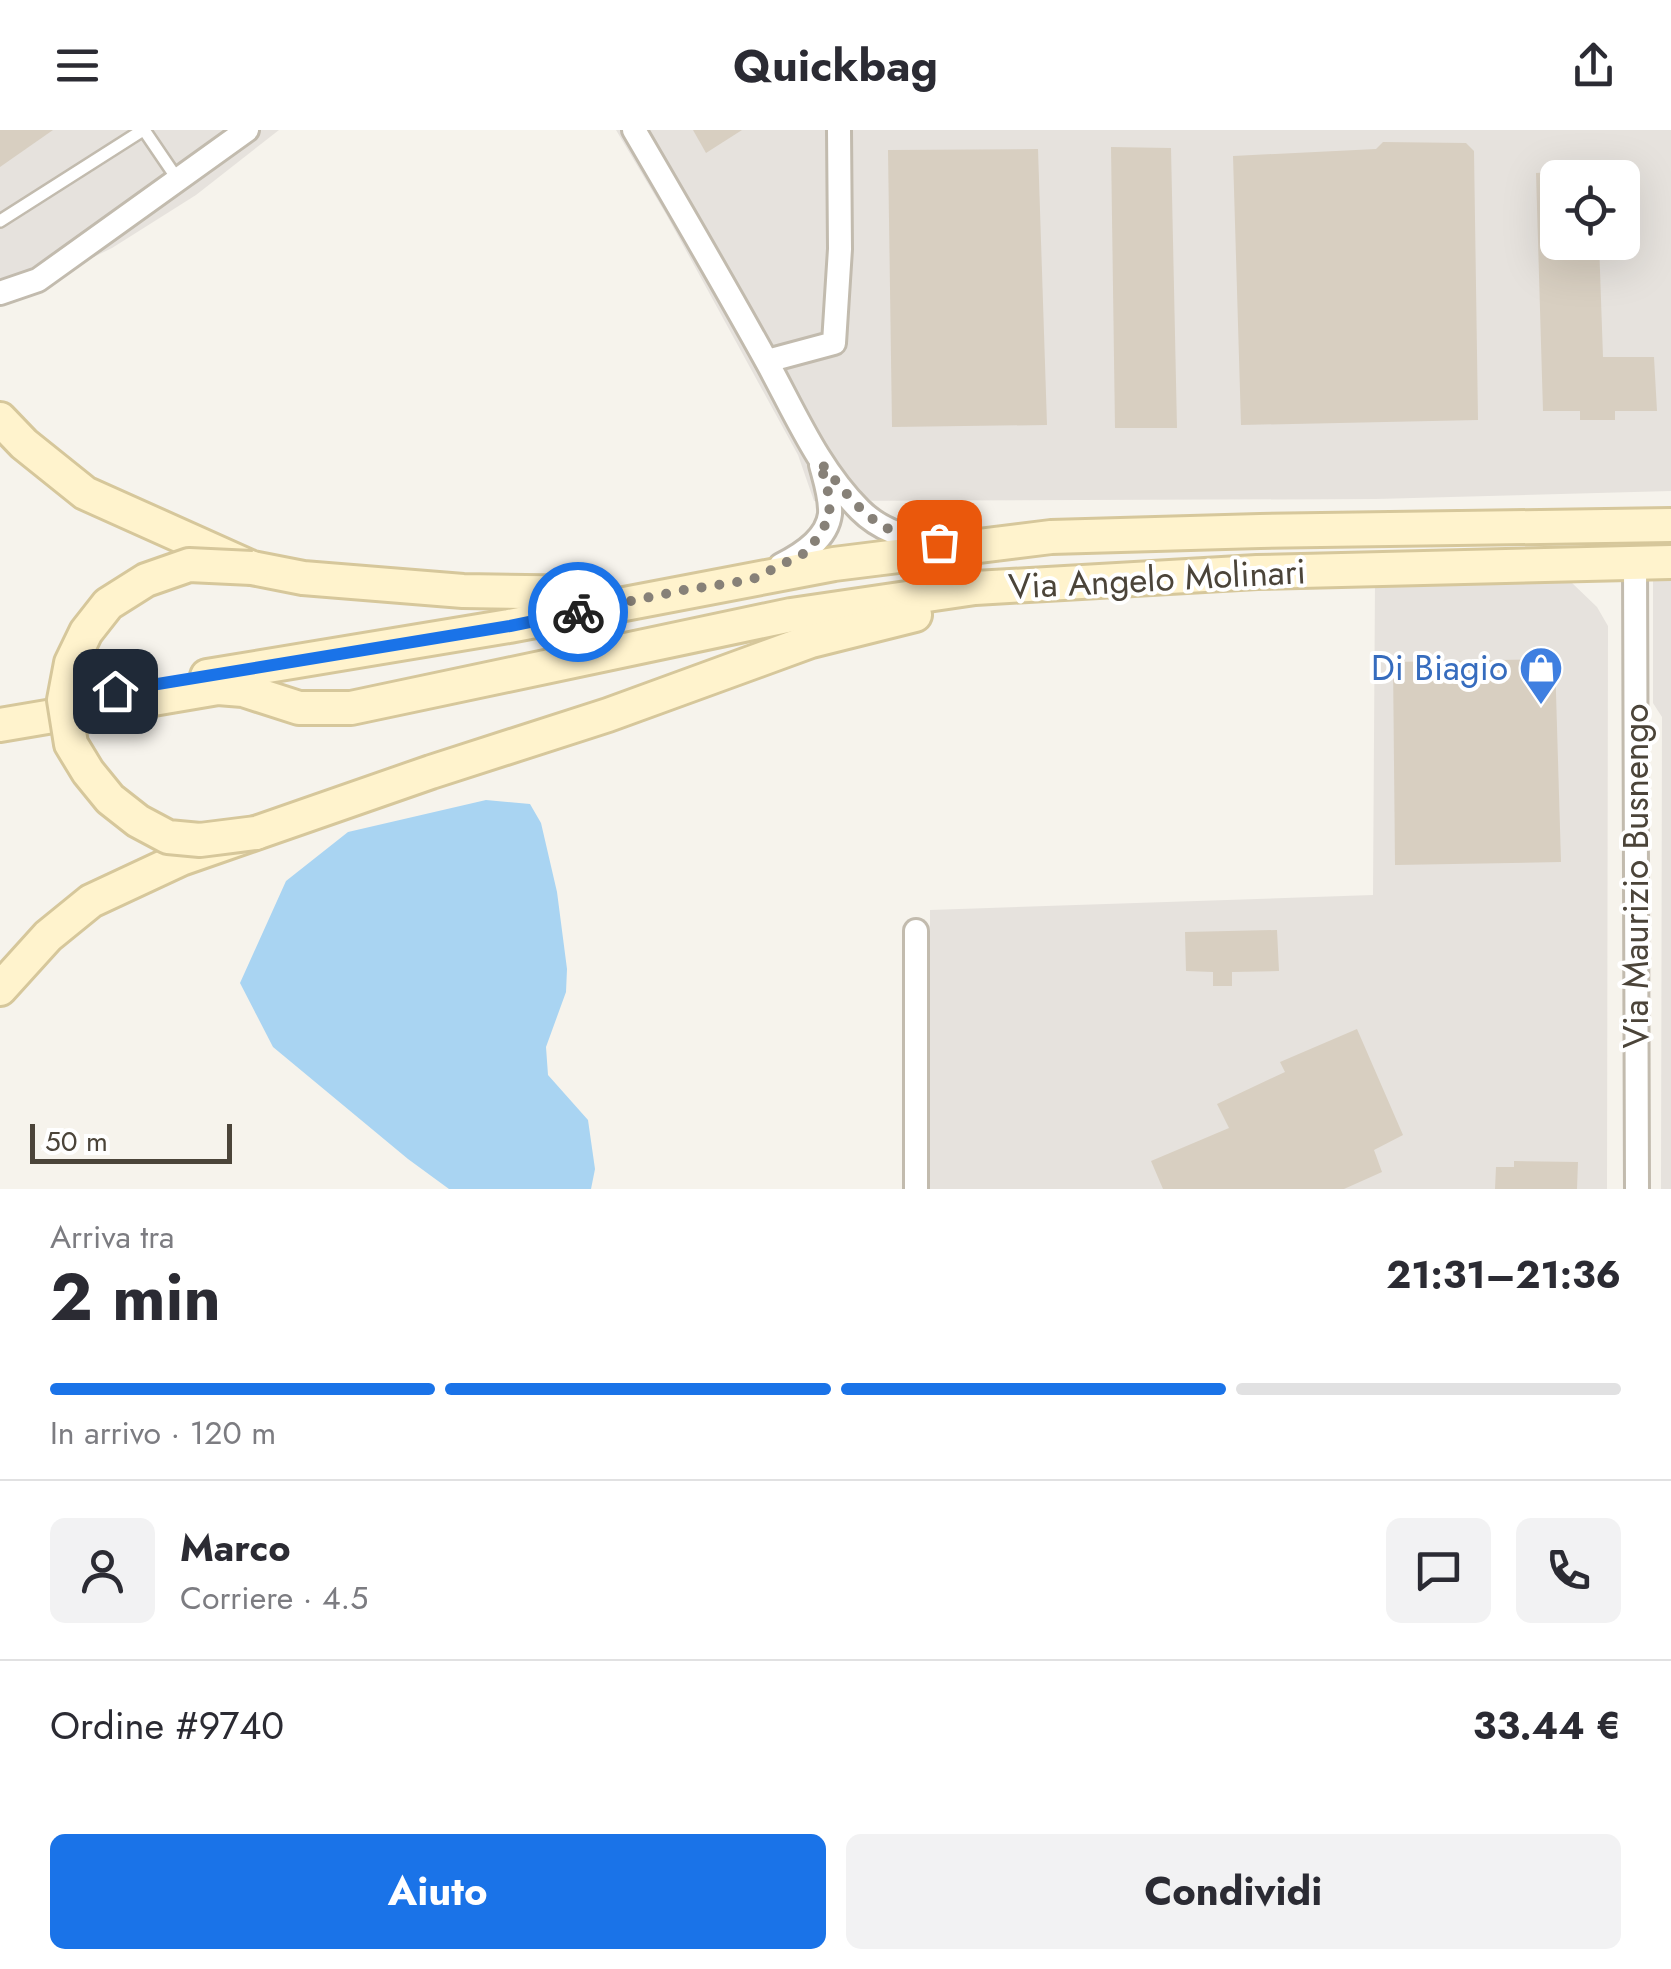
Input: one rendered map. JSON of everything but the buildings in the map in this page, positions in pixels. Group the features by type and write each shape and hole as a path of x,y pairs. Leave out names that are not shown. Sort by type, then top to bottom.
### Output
{"street":[{"path":"0,294 38,280 247,130"},
{"path":"634,130 820,462 861,511 880,524 909,539 970,546"},
{"path":"767,362 834,342 840,250 839,130"},
{"path":"0,418 24,444 85,493 252,568"},
{"path":"751,580 805,553 819,536 830,516 820,462"},
{"name":"Via Angelo Molinari","path":"0,710 510,626 834,564 1051,537 1671,526"},
{"name":"Via Angelo Molinari","path":"0,725 218,688 243,690 299,708 351,708 791,615 975,588 1258,572 1671,562"},
{"name":"Via Maurizio Busnengo","path":"1635,563 1636,1189"},
{"path":"256,834 200,840 168,837 138,821 110,799 71,744 64,700 78,648 108,604 146,580 189,565 463,591 684,590"},
{"path":"0,990 48,936 91,902 181,859 608,715 811,641 918,614 975,588"},
{"path":"916,931 916,1189"}],"lane":[{"path":"0,221 144,130 178,180"}],"shaded area":[{"path":"0,130 279,130 196,195 112,248 0,303"},
{"path":"616,130 1671,130 1671,491 1376,499 814,501 798,455"},
{"path":"1653,580 1671,580 1671,1189 1661,1189 1662,717 1653,703"},
{"path":"1571,582 1597,607 1608,626 1607,1189 930,1189 930,910 1373,895 1375,584"}],"water":[{"path":"486,800 530,804 541,823 557,892 567,969 566,992 546,1047 548,1075 588,1120 595,1169 591,1189 449,1189 273,1047 240,983 286,881 348,832"}],"way so far":[{"path":"578,612 751,580 805,553 830,516 820,462 861,511 880,524 909,539 939,542"}],"place":[{"name":"Di Biagio","path":"1541,706"}],"route":[{"path":"115,691 578,612"}]}
